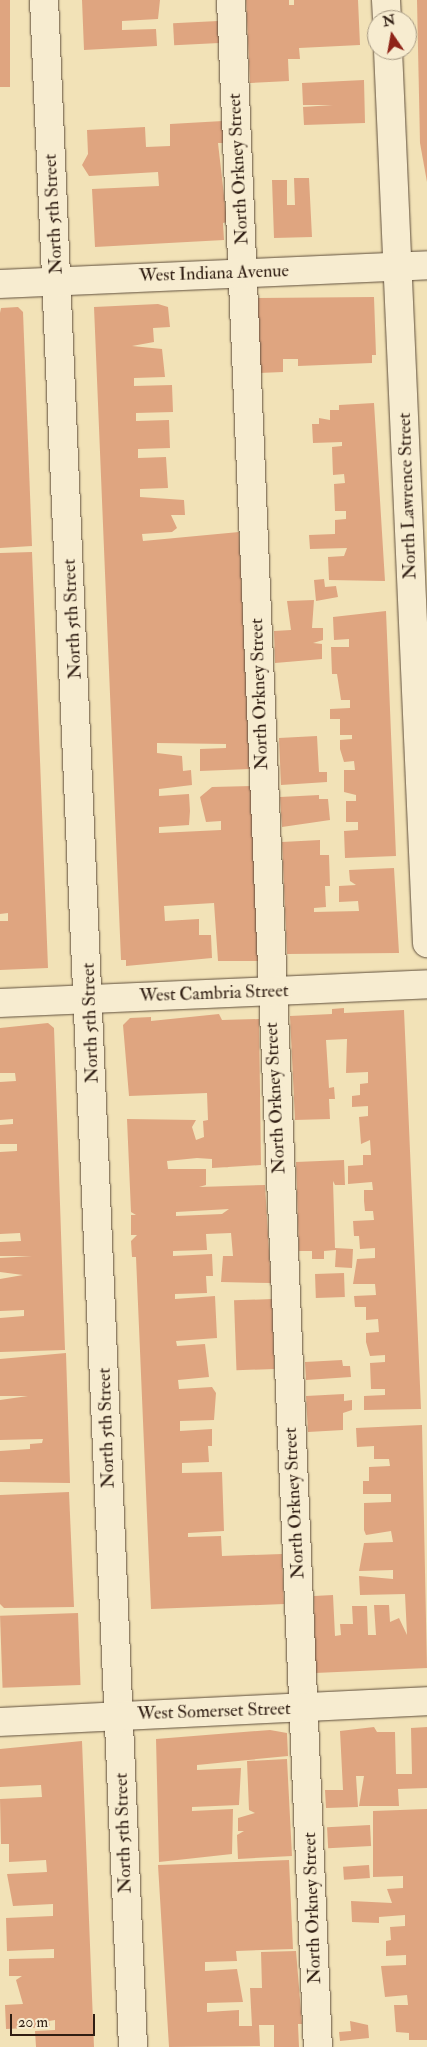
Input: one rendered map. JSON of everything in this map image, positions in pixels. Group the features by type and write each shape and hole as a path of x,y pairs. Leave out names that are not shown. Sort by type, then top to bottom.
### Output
{"street":[{"name":"North 5th Street","path":"44,0 90,999 133,2047"},
{"name":"North Orkney Street","path":"231,0 244,274 271,992 305,1708 318,2047"},
{"name":"North Lawrence Street","path":"388,60 427,943"},
{"name":"West Indiana Avenue","path":"0,284 427,265"},
{"name":"West Cambria Street","path":"0,1003 427,984"},
{"name":"West Somerset Street","path":"0,1722 427,1701"}],"building":[{"path":"0,0 10,0 10,87 0,87"},
{"path":"82,0 160,0 158,19 122,21 122,30 156,29 157,46 84,50"},
{"path":"246,0 289,0 289,5 294,5 294,0 358,0 360,45 299,48 300,59 288,59 289,81 250,83"},
{"path":"417,0 427,0 427,182 420,143"},
{"path":"218,21 219,43 174,45 173,23"},
{"path":"364,80 365,123 304,125 303,107 333,105 303,105 302,83"},
{"path":"223,121 224,143 218,143 227,222 223,223 224,240 95,247 92,189 159,186 158,172 89,176 82,165 88,154 87,130 145,127 146,147 170,146 170,124"},
{"path":"294,178 309,178 312,237 274,238 272,180 287,180 287,205 295,205"},
{"path":"374,297 376,355 372,355 372,363 298,366 298,359 283,359 283,372 259,373 257,298"},
{"path":"158,304 168,307 170,327 153,328 154,342 132,346 162,349 165,377 134,378 134,386 172,385 173,412 136,413 136,421 169,420 170,448 138,449 138,458 166,457 168,488 140,489 140,497 184,500 185,515 171,515 177,528 172,532 142,534 143,541 239,532 250,769 200,771 200,749 226,748 226,744 157,743 157,753 182,756 183,771 191,770 192,785 159,789 159,796 189,794 190,811 189,825 159,827 159,833 221,830 221,821 206,822 200,797 212,787 251,786 260,961 218,961 214,903 164,906 165,921 199,919 199,935 211,935 212,958 126,966 126,960 121,960 94,307"},
{"path":"18,307 23,312 32,546 0,548 0,313 1,308"},
{"path":"374,403 385,581 329,580 328,557 344,556 347,548 310,549 309,535 335,534 335,520 346,519 346,511 335,511 334,484 345,483 344,474 333,475 332,447 342,446 342,442 313,443 312,424 319,424 319,418 330,420 330,410 339,410 339,405"},
{"path":"32,552 48,968 0,970 0,921 8,921 8,913 0,914 0,553"},
{"path":"324,579 325,587 336,586 338,597 316,601 314,580"},
{"path":"314,600 312,628 323,628 323,640 313,643 322,644 322,659 275,663 274,631 291,630 287,601"},
{"path":"386,611 396,856 345,858 344,831 358,830 358,822 346,822 346,801 356,801 356,795 344,792 344,770 355,770 354,761 344,762 340,749 340,740 352,739 352,735 340,735 340,719 330,719 330,709 350,708 350,700 341,700 337,674 332,674 331,647 349,647 349,639 334,640 333,617"},
{"path":"317,736 319,772 327,772 327,782 281,785 279,738"},
{"path":"319,795 319,799 328,799 330,820 282,827 280,797"},
{"path":"320,840 320,855 329,855 330,886 325,886 326,907 314,908 314,912 359,911 358,901 339,902 339,886 356,885 350,881 349,870 394,868 399,953 287,954 282,842"},
{"path":"344,1008 344,1013 404,1010 421,1409 364,1410 364,1396 385,1395 385,1389 371,1389 370,1363 385,1362 385,1355 370,1356 366,1342 366,1333 379,1332 378,1319 366,1320 366,1307 355,1307 354,1296 376,1295 375,1284 353,1284 357,1259 375,1258 375,1248 360,1249 359,1236 354,1236 353,1221 374,1220 373,1211 365,1211 364,1201 364,1190 373,1190 372,1182 348,1184 348,1166 363,1165 363,1155 371,1155 370,1140 361,1144 359,1117 368,1116 368,1106 352,1107 352,1096 360,1095 360,1084 368,1083 368,1072 346,1073 347,1039 326,1040 329,1088 334,1087 335,1099 329,1099 330,1119 295,1120 290,1016 332,1014 332,1009"},
{"path":"219,1014 222,1020 259,1019 261,1165 212,1168 212,1159 197,1158 167,1161 168,1169 206,1169 206,1185 199,1187 265,1185 271,1283 221,1282 223,1256 233,1256 231,1233 206,1234 207,1250 173,1251 173,1256 212,1254 213,1276 206,1276 207,1293 175,1294 175,1299 215,1296 217,1338 176,1341 177,1346 205,1344 209,1377 178,1380 179,1389 212,1387 216,1393 214,1420 180,1421 180,1431 212,1429 212,1446 208,1446 209,1462 182,1463 182,1473 222,1472 224,1531 188,1533 188,1537 221,1536 222,1556 282,1554 284,1604 151,1609 136,1257 132,1257 131,1241 137,1235 131,1235 131,1215 136,1215 131,1212 127,1119 196,1120 192,1127 196,1140 204,1137 203,1121 208,1120 207,1093 129,1096 123,1025 130,1018 151,1017 151,1021","holes":["229,1209 222,1214 176,1216 176,1212"]},
{"path":"48,1023 54,1028 65,1350 0,1352 0,1318 24,1316 24,1310 0,1311 0,1279 23,1275 0,1272 0,1258 32,1256 0,1256 0,1242 21,1241 20,1233 0,1234 0,1152 17,1151 17,1144 0,1144 0,1125 13,1124 13,1119 0,1120 0,1082 16,1081 15,1073 0,1073 0,1028"},
{"path":"344,1160 345,1185 335,1185 333,1181 335,1248 353,1249 352,1268 335,1267 336,1250 324,1251 324,1259 312,1259 312,1251 299,1251 296,1162"},
{"path":"344,1273 345,1297 316,1298 315,1274"},
{"path":"272,1299 274,1369 236,1370 234,1300"},
{"path":"66,1353 70,1483 0,1482 0,1451 30,1449 30,1444 42,1443 43,1439 0,1440 0,1400 28,1396 0,1396 0,1359"},
{"path":"342,1360 343,1366 350,1366 351,1377 306,1380 305,1362"},
{"path":"344,1394 344,1401 352,1400 352,1410 343,1413 343,1430 308,1432 306,1396"},
{"path":"422,1425 427,1668 315,1673 314,1596 333,1595 335,1636 341,1635 340,1624 353,1624 352,1606 367,1606 368,1635 376,1635 374,1605 389,1605 390,1622 399,1618 407,1635 405,1594 360,1595 359,1576 393,1579 393,1570 359,1571 364,1543 393,1542 391,1531 366,1535 364,1530 364,1503 391,1502 391,1494 363,1494 363,1481 369,1481 369,1467 390,1466 389,1459 374,1459 374,1446 357,1447 356,1428"},
{"path":"69,1492 74,1607 4,1608 0,1604 0,1495"},
{"path":"78,1613 81,1685 3,1688 0,1616"},
{"path":"374,1727 377,1732 395,1732 396,1774 412,1774 411,1728 427,1727 427,1788 398,1789 399,1806 359,1806 364,1776 356,1776 358,1807 326,1808 325,1790 343,1790 340,1731"},
{"path":"270,1730 287,1733 288,1756 197,1765 197,1770 241,1768 239,1805 192,1807 192,1811 233,1809 232,1854 159,1862 156,1739"},
{"path":"82,1741 94,2047 36,2047 35,2031 55,2030 55,2020 49,2021 50,2027 6,2029 5,2005 23,2004 16,1980 22,1976 9,1976 9,1959 54,1958 54,1949 7,1951 6,1918 53,1916 53,1904 13,1906 7,1874 47,1872 46,1860 9,1862 9,1844 1,1844 0,1799 42,1797 41,1785 0,1787 0,1749"},
{"path":"287,1759 292,1856 238,1859 237,1835 244,1831 238,1831 238,1818 255,1813 249,1810 247,1761"},
{"path":"427,1809 427,2040 409,2040 409,2033 396,2032 394,2005 408,2005 407,1995 385,1997 381,1966 406,1965 406,1955 386,1956 386,1941 391,1940 390,1927 405,1926 405,1915 379,1917 379,1923 352,1922 351,1901 392,1903 387,1889 403,1888 403,1876 373,1877 373,1811"},
{"path":"370,1825 371,1846 328,1848 327,1827"},
{"path":"289,1860 293,1949 236,1951 237,1961 205,1962 205,1971 237,1969 243,2002 207,2003 207,2012 239,2010 239,2026 252,2026 250,1988 262,1988 261,1952 296,1951 302,2024 298,2024 299,2047 274,2047 274,2025 259,2025 260,2046 169,2047 158,1865"},
{"path":"369,1865 370,1878 344,1880 343,1867"},
{"path":"350,2021 368,2025 369,2038 340,2041 339,2032 351,2031"}]}
